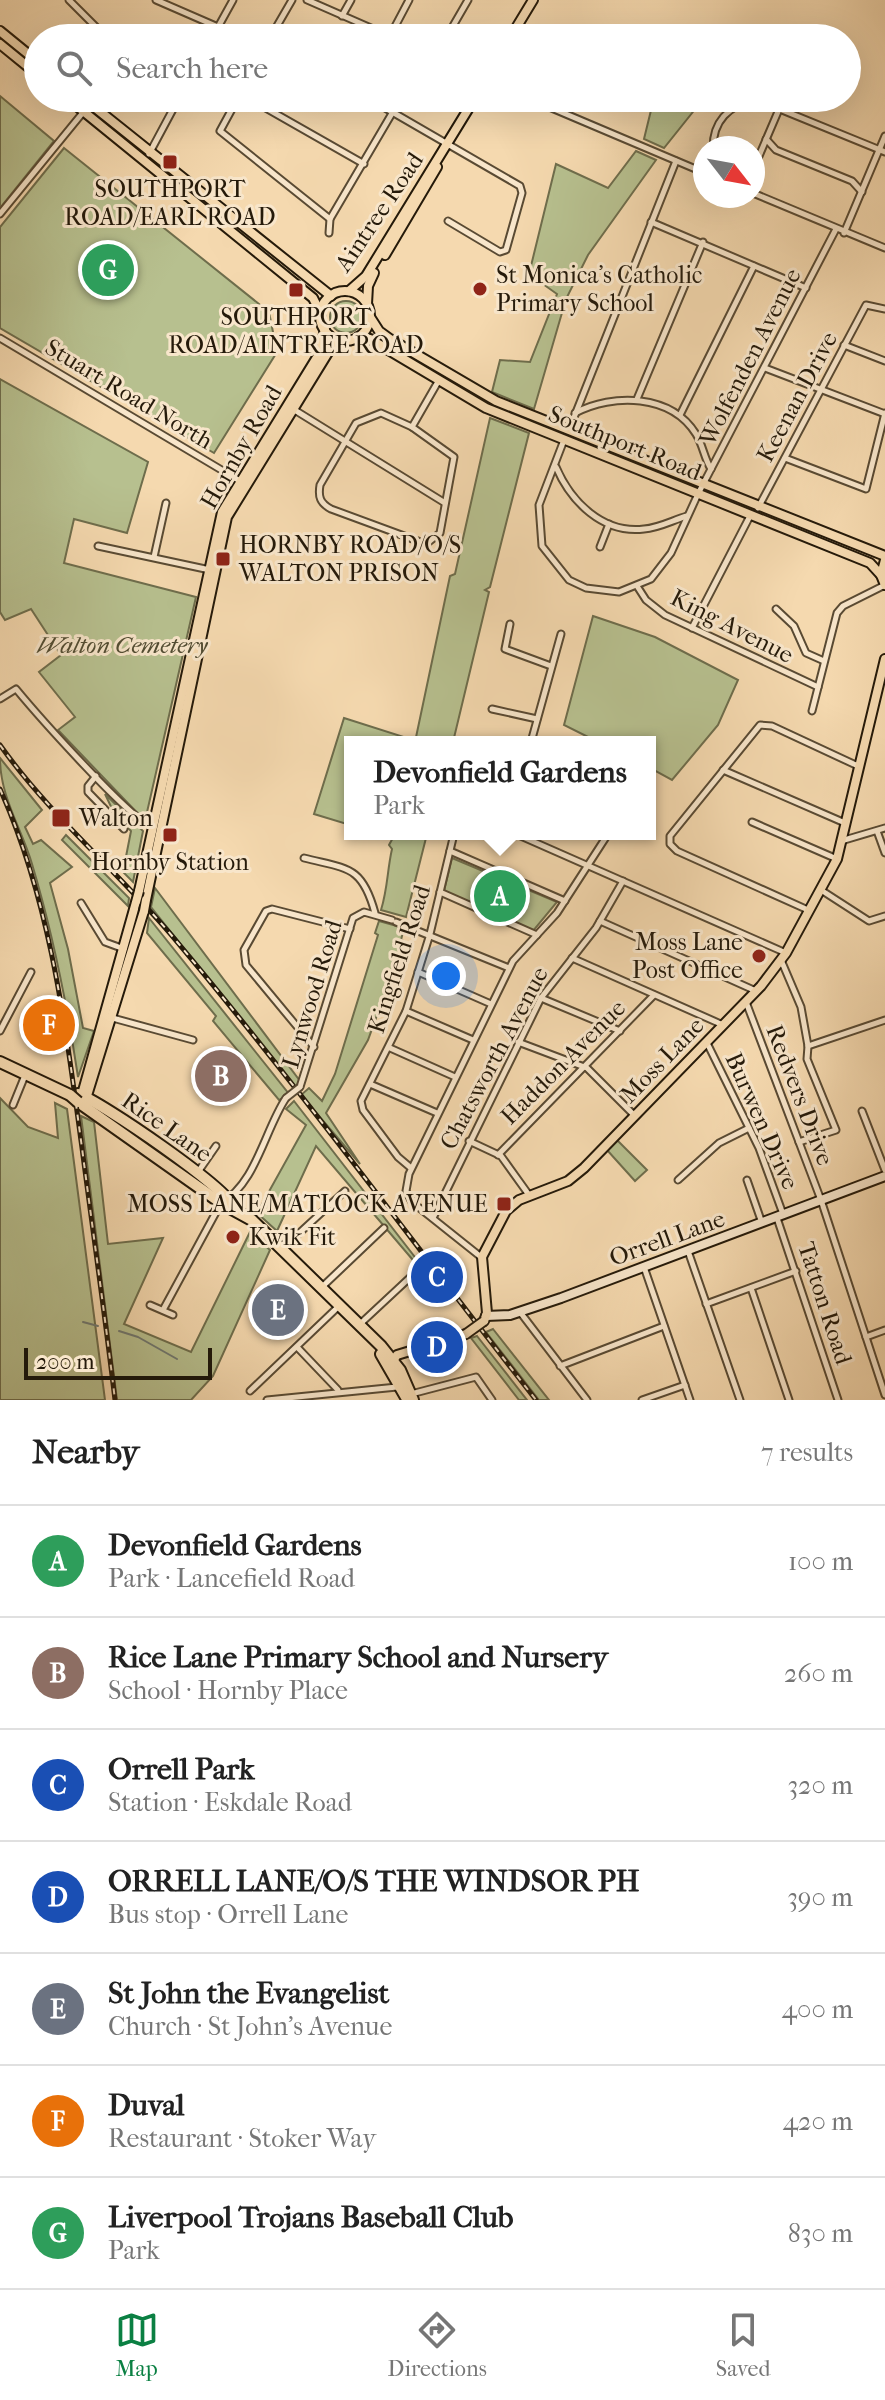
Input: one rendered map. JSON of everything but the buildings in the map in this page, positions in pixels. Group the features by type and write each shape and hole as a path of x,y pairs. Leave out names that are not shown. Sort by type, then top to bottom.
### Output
{"highway":[{"name":"Rice Lane","path":"0,1062 77,1097 197,1173 228,1203"},
{"name":"Rice Lane","path":"77,1097 228,1203 283,1248 391,1359 407,1396"}],"main road":[{"path":"518,24 533,0"},
{"path":"0,31 24,51"},
{"path":"0,44 24,64"},
{"path":"93,112 144,161 313,298 325,330 345,341"},
{"path":"96,112 331,296"},
{"name":"Aintree Road","path":"349,291 366,276 467,112"},
{"name":"Aintree Road","path":"367,304 371,278 432,177 441,155"},
{"path":"293,408 329,351 358,337 368,327 370,317 367,304 349,291 331,296 321,314"},
{"name":"Southport Road","path":"370,317 379,331 466,385 566,436 750,516 870,563 881,575"},
{"name":"Hornby Road","path":"77,1097 144,911 157,828 222,512 319,354 325,330"},
{"name":"Southport Road","path":"358,337 370,339 486,408 566,436"},
{"name":"Hornby Road","path":"210,570 227,517 293,408"},
{"name":"Southport Road","path":"698,493 758,508 885,558"},
{"path":"885,558 881,575 885,585"},
{"name":"Moss Lane","path":"482,1257 506,1211 529,1195 578,1173 746,1002 783,956 837,859 885,659"},
{"name":"Hornby Road","path":"108,1016 157,828"},
{"path":"482,1257 485,1319"},
{"name":"Orrell Lane","path":"391,1359 466,1334 485,1319"}],"street":[{"path":"69,0 93,24"},
{"path":"156,0 211,24"},
{"path":"220,24 233,0"},
{"path":"278,24 292,0"},
{"path":"307,0 361,24"},
{"path":"342,16 351,0"},
{"path":"398,24 409,0"},
{"path":"454,24 468,0"},
{"path":"0,214 79,112"},
{"path":"144,161 172,112"},
{"path":"230,112 220,131 330,219"},
{"path":"273,112 364,164"},
{"path":"561,112 693,168"},
{"path":"715,136 716,126 728,112"},
{"path":"776,150 766,139 778,112"},
{"path":"792,112 882,151"},
{"path":"329,233 330,219 394,113 520,186 522,193 506,250 500,252 448,221"},
{"path":"844,233 882,151 885,136"},
{"path":"765,150 776,150 852,181 866,181"},
{"path":"637,586 607,592 586,588 569,580 553,565 542,546 538,530 539,505 676,161"},
{"path":"852,181 862,192"},
{"path":"765,198 885,248"},
{"path":"651,222 806,288"},
{"name":"Wolfenden Avenue","path":"637,586 662,567 836,229"},
{"path":"876,245 885,238"},
{"path":"637,399 703,242"},
{"path":"680,415 754,266"},
{"name":"Keenan Drive","path":"758,508 868,303 885,309"},
{"name":"Stuart Road North","path":"0,338 240,481"},
{"path":"844,345 885,361"},
{"path":"765,368 885,413 866,489 785,458"},
{"path":"412,427 439,380"},
{"path":"574,413 597,402 637,399 680,415 695,432 712,469"},
{"path":"293,408 445,503"},
{"path":"375,414 412,427 454,457 440,533 426,544 322,504 318,496 320,485 356,423 375,414"},
{"path":"556,465 568,492 583,510 609,524 628,530 647,529 688,516"},
{"path":"154,557 166,503"},
{"path":"692,628 750,516"},
{"path":"600,547 609,524"},
{"path":"98,546 210,570"},
{"path":"812,711 841,608 885,585"},
{"name":"King Avenue","path":"637,586 655,608 818,687"},
{"path":"776,609 794,626 806,653 824,661"},
{"path":"510,624 505,649 551,666"},
{"path":"533,736 561,634"},
{"path":"0,699 16,689 142,822 157,828"},
{"path":"490,709 537,719"},
{"path":"808,910 677,851 670,844 672,833 762,724 859,767"},
{"path":"723,770 845,823"},
{"path":"96,776 89,784 88,792 124,829"},
{"path":"108,826 116,819"},
{"path":"752,822 837,859"},
{"path":"841,841 885,828"},
{"path":"877,831 885,853"},
{"name":"Kingfield Road","path":"411,1168 398,1157 362,1108 361,1101 406,1011 430,934 453,840"},
{"path":"530,840 783,956 801,1007 808,1046 807,1059 836,1130 799,1142"},
{"path":"482,1257 407,1194 411,1168 509,968 565,901 604,840"},
{"path":"450,851 565,901"},
{"path":"304,858 352,870 362,877 377,915"},
{"name":"Chatsworth Avenue","path":"433,1218 541,998 600,921 623,881"},
{"path":"820,889 869,921 885,916"},
{"path":"440,892 537,935"},
{"path":"81,903 105,942 126,949"},
{"path":"314,1047 246,965 244,950 266,911 272,909 350,929"},
{"name":"Lynwood Road","path":"163,1310 248,1172 286,1098 300,1087 350,929 358,913 407,924 509,968"},
{"path":"600,921 756,991"},
{"path":"572,958 723,1025"},
{"path":"0,1031 31,972"},
{"path":"418,972 491,1004"},
{"name":"Haddon Avenue","path":"498,1155 654,995"},
{"path":"541,998 620,1031"},
{"name":"Redvers Drive","path":"746,1002 821,1200 885,1395"},
{"path":"406,1011 473,1040"},
{"path":"108,1016 193,1040"},
{"path":"808,1046 885,1020"},
{"path":"518,1042 583,1067 635,1116"},
{"name":"Burwen Drive","path":"707,1043 749,1128 780,1217"},
{"path":"390,1048 455,1077"},
{"path":"13,1105 26,1072"},
{"path":"370,1084 437,1113"},
{"path":"862,1111 885,1170"},
{"path":"678,1180 719,1143 749,1128"},
{"path":"469,1141 498,1155 529,1195"},
{"path":"197,1173 208,1152 216,1146"},
{"name":"Orrell Lane","path":"485,1319 520,1312 885,1176"},
{"path":"747,1180 762,1224"},
{"path":"283,1248 345,1191"},
{"name":"Tatton Road","path":"780,1217 838,1400"},
{"path":"322,1287 384,1228"},
{"path":"688,1251 740,1400"},
{"path":"644,1267 690,1400"},
{"path":"362,1329 417,1271"},
{"path":"706,1304 796,1271"},
{"path":"751,1288 789,1400"},
{"path":"150,1305 173,1315"},
{"path":"250,1391 340,1305"},
{"path":"520,1312 587,1400"},
{"path":"560,1366 664,1326"},
{"path":"866,1337 885,1330"},
{"path":"297,1347 339,1391"},
{"path":"267,1400 339,1391 407,1396 476,1377 492,1400"},
{"path":"642,1400 685,1385"}],"green space":[{"path":"0,96 54,141 0,208"},
{"path":"651,112 693,112 664,148 644,139"},
{"path":"64,148 269,312 277,352 214,453 0,328 0,227"},
{"path":"636,151 656,160 588,255 566,299 534,409 492,392 500,360 530,362 557,294 529,274 556,164 608,188"},
{"path":"346,301 358,305 362,317 358,329 346,333 334,329 330,317 334,305"},
{"name":"Walton Cemetery","path":"0,379 148,462 127,533 74,519 64,563 196,597 145,821 58,730 75,717 39,672 61,655 31,609 5,620 0,612"},
{"path":"490,418 529,433 490,587 485,590 489,592 454,736 416,736 450,576 455,574"},
{"path":"593,616 655,637 738,680 718,725 672,780 656,771 656,736 586,736 564,725"},
{"path":"344,718 401,736 344,736 344,823 314,814"},
{"path":"0,758 42,810 25,827 33,844 41,840 72,867 50,883 68,949 83,1028 94,1031 78,1077 46,917 32,864 3,786"},
{"path":"105,794 143,831 133,882 123,872 131,831 114,813"},
{"path":"66,835 129,898 128,906 62,840"},
{"path":"392,840 425,840 406,917 381,910 392,849 389,845"},
{"path":"452,858 557,902 533,931 444,891"},
{"path":"155,888 300,1081 295,1088 151,907"},
{"path":"149,918 289,1094 279,1100 213,1021 216,1016 147,933"},
{"path":"379,921 404,928 401,940 404,941 368,1040 326,1113 360,1164 301,1095 309,1088 322,1101 335,1074 378,935 375,933"},
{"path":"0,1098 28,1127 58,1138 55,1103 67,1109 105,1400 0,1400"},
{"path":"294,1101 421,1265 418,1266 316,1146 277,1231 257,1213 306,1125 286,1109"},
{"path":"81,1116 94,1122 108,1244 163,1238 124,1324 191,1352 250,1232 270,1250 213,1376 191,1400 117,1400"},
{"path":"617,1140 647,1170 635,1181 607,1150"},
{"path":"493,1329 549,1400 539,1400 486,1332"},
{"path":"477,1336 527,1400 519,1400 471,1338"}],"waterway":[{"path":"83,1322 98,1326"},
{"path":"119,1331 138,1337 177,1359"}],"railway":[{"path":"0,745 41,797 156,918 224,999 536,1400"},
{"path":"0,789 32,876 54,965 76,1102 115,1400"}],"place":[{"name":"SOUTHPORT ROAD/EARL ROAD","path":"170,162"},
{"name":"Liverpool Trojans Baseball Club","path":"108,270"},
{"name":"St Monica's Catholic Primary School","path":"480,289"},
{"name":"SOUTHPORT ROAD/AINTREE ROAD","path":"296,290"},
{"name":"HORNBY ROAD/O/S WALTON PRISON","path":"223,559"},
{"name":"Walton","path":"61,818"},
{"name":"Hornby Station","path":"170,835"},
{"name":"Devonfield Gardens","path":"500,896"},
{"name":"Moss Lane Post Office","path":"759,956"},
{"name":"Duval","path":"49,1025"},
{"name":"Rice Lane Primary School and Nursery","path":"221,1076"},
{"name":"MOSS LANE/MATLOCK AVENUE","path":"504,1204"},
{"name":"Kwik Fit","path":"233,1237"},
{"name":"Orrell Park","path":"437,1277"},
{"name":"St John the Evangelist","path":"278,1310"},
{"name":"ORRELL LANE/O/S THE WINDSOR PH","path":"437,1347"}]}
